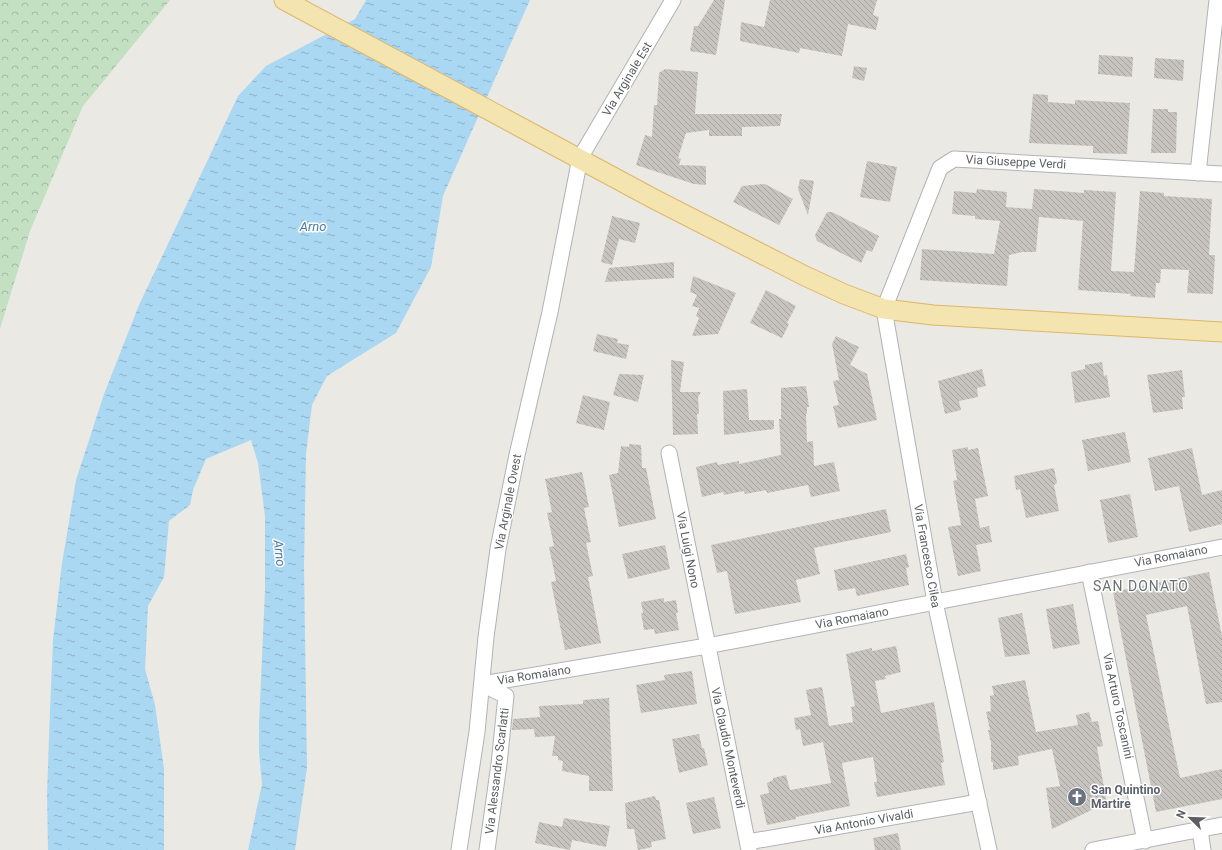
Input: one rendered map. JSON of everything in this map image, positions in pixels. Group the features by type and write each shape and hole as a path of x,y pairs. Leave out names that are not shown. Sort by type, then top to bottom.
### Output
{"main road":[{"path":"284,0 805,276 844,294 884,309 933,315 1222,332"}],"street":[{"name":"Via Arginale Est","path":"580,158 673,0"},
{"path":"1198,173 1217,0"},
{"name":"Via Arginale Ovest","path":"459,850 482,684 498,549 517,455 550,312 580,158"},
{"name":"Via Giuseppe Verdi","path":"884,309 940,168 954,159 1222,174"},
{"name":"Via Francesco Cilea","path":"884,309 935,602 989,850"},
{"name":"Via Luigi Nono","path":"669,453 707,646"},
{"name":"Via Romaiano","path":"482,684 707,646 1222,546"},
{"name":"Via Arturo Toscanini","path":"1089,572 1145,841"},
{"name":"Via Claudio Monteverdi","path":"707,646 749,846"},
{"name":"Via Alessandro Scarlatti","path":"482,684 506,696 487,850"},
{"name":"Via Antonio Vivaldi","path":"749,846 979,802"},
{"path":"1093,850 1222,825"},
{"path":"1200,830 1203,850"}],"green space":[{"path":"0,0 170,0 83,106 30,231 0,329"}],"water":[{"name":"Arno","path":"366,0 530,0 443,196 431,267 396,333 327,376 312,405 306,454 304,566 307,768 295,850 248,850 262,784 259,753 259,724 265,590 265,516 258,463 251,440 206,459 193,490 190,505 169,521 164,577 148,606 145,669 155,705 164,769 164,850 48,850 47,794 53,640 62,563 76,480 104,394 139,305 238,96 266,66 355,19"}],"building":[{"path":"714,0 725,0 716,55 690,51 694,26 698,26"},
{"path":"770,0 877,0 873,15 879,17 876,30 848,24 842,56 800,48 799,53 740,41 741,22 764,27"},
{"path":"1099,55 1133,57 1132,77 1098,74"},
{"path":"1155,58 1184,60 1183,81 1154,78"},
{"path":"854,66 867,68 864,81 852,78"},
{"path":"665,69 698,72 695,114 782,114 780,126 742,127 742,136 709,136 709,130 686,133 678,158 681,159 679,165 706,166 706,185 694,184 636,165 645,135 652,137 654,105 657,105 659,73"},
{"path":"1033,94 1048,95 1048,102 1075,104 1075,100 1130,103 1127,154 1093,153 1093,146 1029,143"},
{"path":"1153,109 1168,109 1168,112 1177,112 1176,153 1151,153"},
{"path":"867,161 897,167 890,202 860,197"},
{"path":"800,179 814,181 808,215 798,189"},
{"path":"765,184 793,199 779,225 733,202 742,186"},
{"path":"977,189 1007,192 1006,207 1032,209 1034,189 1084,193 1084,190 1116,192 1111,271 1134,272 1140,191 1164,193 1164,196 1212,199 1209,255 1215,255 1213,294 1187,293 1189,270 1161,269 1160,283 1156,283 1155,298 1130,296 1131,294 1078,290 1083,221 1039,217 1036,252 1022,252 1009,255 1007,286 920,280 922,249 994,254 1000,221 975,219 975,216 952,214 954,191 976,193"},
{"path":"827,212 832,212 879,236 872,252 867,250 861,263 817,241 815,235"},
{"path":"612,216 640,223 635,243 619,239 612,265 601,262"},
{"path":"674,262 674,278 605,282 609,268"},
{"path":"693,276 736,293 718,334 692,336 699,318 696,316 699,308 692,306 697,295 690,292"},
{"path":"766,290 796,306 787,323 789,324 782,338 750,323"},
{"path":"597,334 618,339 617,343 629,345 626,359 593,351"},
{"path":"836,336 859,347 850,365 867,374 877,420 838,428 833,406 839,405 833,381 839,380 832,344"},
{"path":"671,360 684,362 680,392 701,392 698,397 698,434 673,435"},
{"path":"1102,362 1104,376 1107,375 1110,397 1075,403 1071,372 1085,369 1085,365"},
{"path":"982,369 986,386 977,388 978,397 959,401 961,410 945,414 938,381"},
{"path":"1182,370 1185,397 1182,397 1183,409 1153,413 1147,375"},
{"path":"619,374 644,375 638,402 613,395"},
{"path":"806,386 809,407 807,407 806,414 807,442 813,441 814,466 834,462 840,491 811,497 808,485 767,493 766,490 745,494 744,491 724,495 723,492 702,497 696,467 717,462 718,465 739,461 739,464 781,455 779,419 781,419 781,388"},
{"path":"747,389 749,420 774,420 774,429 724,435 723,391"},
{"path":"583,395 610,402 604,430 576,423"},
{"path":"1125,432 1131,462 1088,471 1082,440"},
{"path":"629,444 641,445 642,468 646,468 656,519 619,527 609,475 618,473 621,446 629,447"},
{"path":"968,447 968,450 978,448 988,496 975,499 980,528 989,526 992,542 976,545 981,571 958,576 948,527 961,525 953,481 957,480 952,450"},
{"path":"1192,448 1202,495 1222,490 1222,524 1189,532 1179,486 1155,491 1148,458"},
{"path":"1054,468 1057,483 1054,485 1059,511 1026,518 1020,489 1016,490 1014,476"},
{"path":"582,472 589,507 584,508 591,542 586,543 593,576 588,577 601,643 565,650 551,582 556,581 549,547 554,546 547,513 552,512 545,479"},
{"path":"1130,494 1138,537 1108,543 1100,500"},
{"path":"886,509 891,532 814,548 820,574 796,580 801,602 735,614 727,571 717,573 711,545"},
{"path":"665,545 670,569 628,579 622,554"},
{"path":"906,554 909,567 906,568 909,585 857,596 855,588 838,591 834,570"},
{"path":"1209,572 1222,636 1222,702 1206,704 1187,606 1146,615 1180,778 1222,769 1222,799 1156,812 1113,592"},
{"path":"664,598 664,602 676,600 678,613 676,613 679,630 655,634 654,629 644,630 641,602"},
{"path":"1073,604 1080,644 1053,649 1046,609"},
{"path":"1022,613 1030,654 1005,657 998,618"},
{"path":"896,646 901,672 885,676 886,679 875,681 881,713 934,702 944,762 941,763 945,785 877,797 874,782 877,782 873,757 842,763 850,806 796,817 796,819 767,825 760,795 769,793 767,783 773,780 773,778 786,775 790,790 831,783 823,742 803,746 800,729 796,730 794,718 811,715 806,690 822,687 829,726 853,722 851,707 855,706 846,654 872,648 872,651"},
{"path":"692,671 697,704 641,713 636,685 665,680 664,675"},
{"path":"1025,680 1036,732 1078,725 1076,715 1089,712 1092,722 1098,721 1103,746 1097,747 1106,803 1052,829 1046,788 1060,786 1052,749 1018,756 1019,765 993,770 993,762 991,762 991,743 988,730 990,730 986,712 991,711 990,696 994,695 992,686"},
{"path":"609,698 613,791 589,791 589,776 562,771 563,761 558,760 558,756 552,756 555,736 535,737 534,729 512,730 513,719 540,717 539,706 583,704 583,700"},
{"path":"699,734 708,765 679,773 672,739"},
{"path":"655,796 656,800 659,800 666,839 651,842 652,847 638,850 634,829 627,829 625,803"},
{"path":"714,797 721,828 693,834 686,803"},
{"path":"564,818 610,826 606,847 572,840 570,850 535,843 539,822 562,827"},
{"path":"898,833 901,850 875,850 873,838"}],"place":[{"name":"San Quintino Martire","path":"1077,797"}],"district":[{"name":"SAN DONATO","path":"1141,586"}]}
